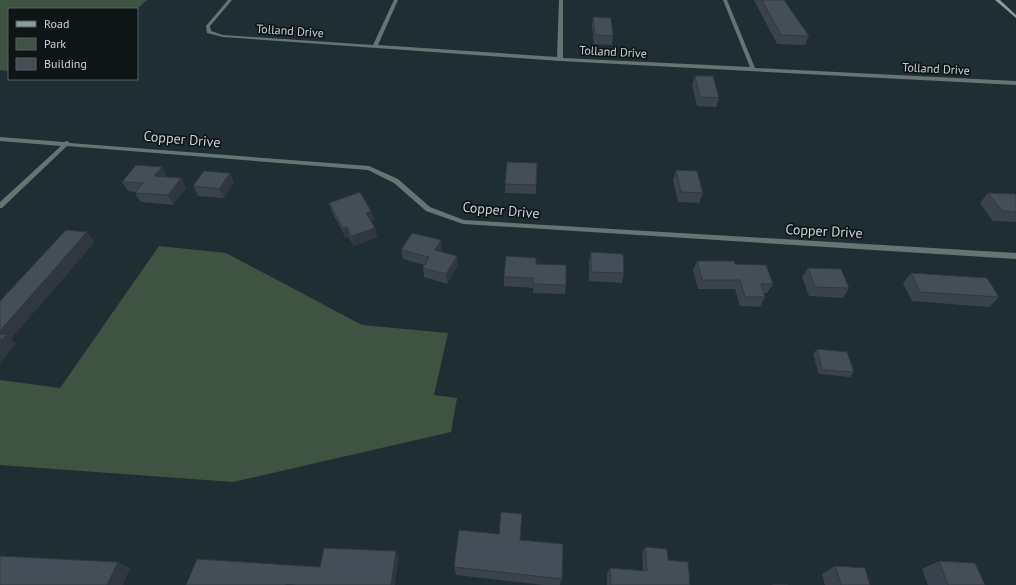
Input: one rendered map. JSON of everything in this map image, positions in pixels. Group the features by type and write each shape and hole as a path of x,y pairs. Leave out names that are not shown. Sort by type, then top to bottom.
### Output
{"street":[{"name":"Tolland Drive","path":"230,0 208,26 210,32 223,36 560,59 1016,83"},
{"path":"375,47 396,0"},
{"path":"560,59 561,0"},
{"path":"724,0 753,69"},
{"path":"997,0 1016,17"},
{"name":"Copper Drive","path":"0,139 67,143 369,168 396,181 428,209 463,222 1016,256"},
{"path":"0,206 67,143"}],"green space":[{"path":"0,0 147,0 138,8 8,8 8,71 0,70"},
{"path":"159,246 226,253 362,325 448,333 434,395 457,398 451,432 233,482 0,465 0,380 60,388"}],"building":[{"path":"762,0 784,0 809,36 781,35"},
{"path":"593,17 611,18 613,36 595,35"},
{"path":"695,76 713,76 719,98 700,97"},
{"path":"507,162 537,163 536,185 505,184"},
{"path":"136,165 162,167 154,176 181,178 168,195 135,193 143,183 122,182"},
{"path":"676,170 697,171 703,193 681,192"},
{"path":"204,171 230,173 219,189 193,186"},
{"path":"360,192 371,211 366,213 375,228 351,236 347,227 343,228 329,203"},
{"path":"988,193 1016,194 1016,212 1002,211"},
{"path":"66,230 87,232 0,331 0,301"},
{"path":"412,233 441,240 435,250 457,256 446,274 423,268 429,257 401,250"},
{"path":"591,252 623,254 624,273 591,272"},
{"path":"506,256 536,258 536,264 566,265 566,285 533,284 533,278 504,277"},
{"path":"697,261 734,261 735,264 766,265 773,284 761,284 765,297 745,297 740,280 702,280"},
{"path":"808,268 841,269 849,288 815,287"},
{"path":"911,273 987,278 999,297 920,292"},
{"path":"0,334 6,335 0,341"},
{"path":"817,349 847,352 854,372 822,370"},
{"path":"501,512 522,514 520,540 563,544 562,579 454,567 459,530 499,534"},
{"path":"645,547 667,549 668,560 688,562 690,585 611,585 610,568 647,571"},
{"path":"324,548 396,551 391,585 186,585 197,559 320,567"},
{"path":"0,556 118,562 107,585 0,585"},
{"path":"939,561 975,563 985,585 948,585"},
{"path":"835,566 865,568 870,585 841,585"}]}
